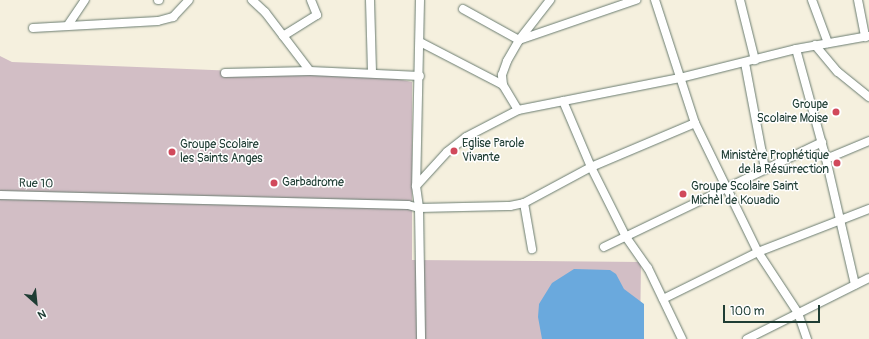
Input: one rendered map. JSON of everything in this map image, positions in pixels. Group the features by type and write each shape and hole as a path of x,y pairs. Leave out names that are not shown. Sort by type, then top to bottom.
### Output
{"street":[{"path":"68,25 85,0"},
{"path":"34,28 165,19 179,13 189,0"},
{"path":"252,0 283,36 310,71"},
{"path":"283,36 317,15 311,0"},
{"path":"370,0 372,72"},
{"path":"420,0 420,76 416,186 419,208 421,339"},
{"path":"518,110 503,85 502,75 507,61 519,40 550,0"},
{"path":"463,9 519,40 636,0"},
{"path":"655,0 695,123 758,252 798,313 807,339"},
{"path":"740,0 755,60"},
{"path":"812,0 828,43"},
{"path":"416,186 446,152 466,137 518,110 680,78 745,63 796,49 867,36 858,0"},
{"path":"420,42 503,85"},
{"path":"815,45 838,72 869,97"},
{"path":"796,49 822,142 855,285"},
{"path":"745,63 765,169"},
{"path":"226,73 310,71 372,72 420,76"},
{"path":"563,101 590,167 626,236 648,268 682,339"},
{"name":"Rue 10","path":"0,195 408,205 419,208 510,206 524,203 590,167 695,123"},
{"path":"826,159 869,141"},
{"path":"604,247 728,189 765,169 822,142"},
{"path":"524,203 532,249"},
{"path":"663,299 758,252 841,222 869,209"},
{"path":"746,339 869,278"}],"shaded area":[{"path":"0,56 12,62 341,75 392,78 412,82 412,260 641,262 640,339 0,339"}],"water":[{"path":"574,269 610,270 616,274 624,289 644,304 644,339 542,339 538,317 539,304 552,283"}],"place":[{"name":"Groupe Scolaire Moise","path":"836,112"},
{"name":"Eglise Parole Vivante","path":"454,151"},
{"name":"Groupe Scolaire les Saints Anges","path":"172,152"},
{"name":"Ministère Prophétique de la Résurrection","path":"837,163"},
{"name":"Garbadrome","path":"274,183"},
{"name":"Groupe Scolaire Saint Michèl de Kouadio","path":"683,194"}]}
